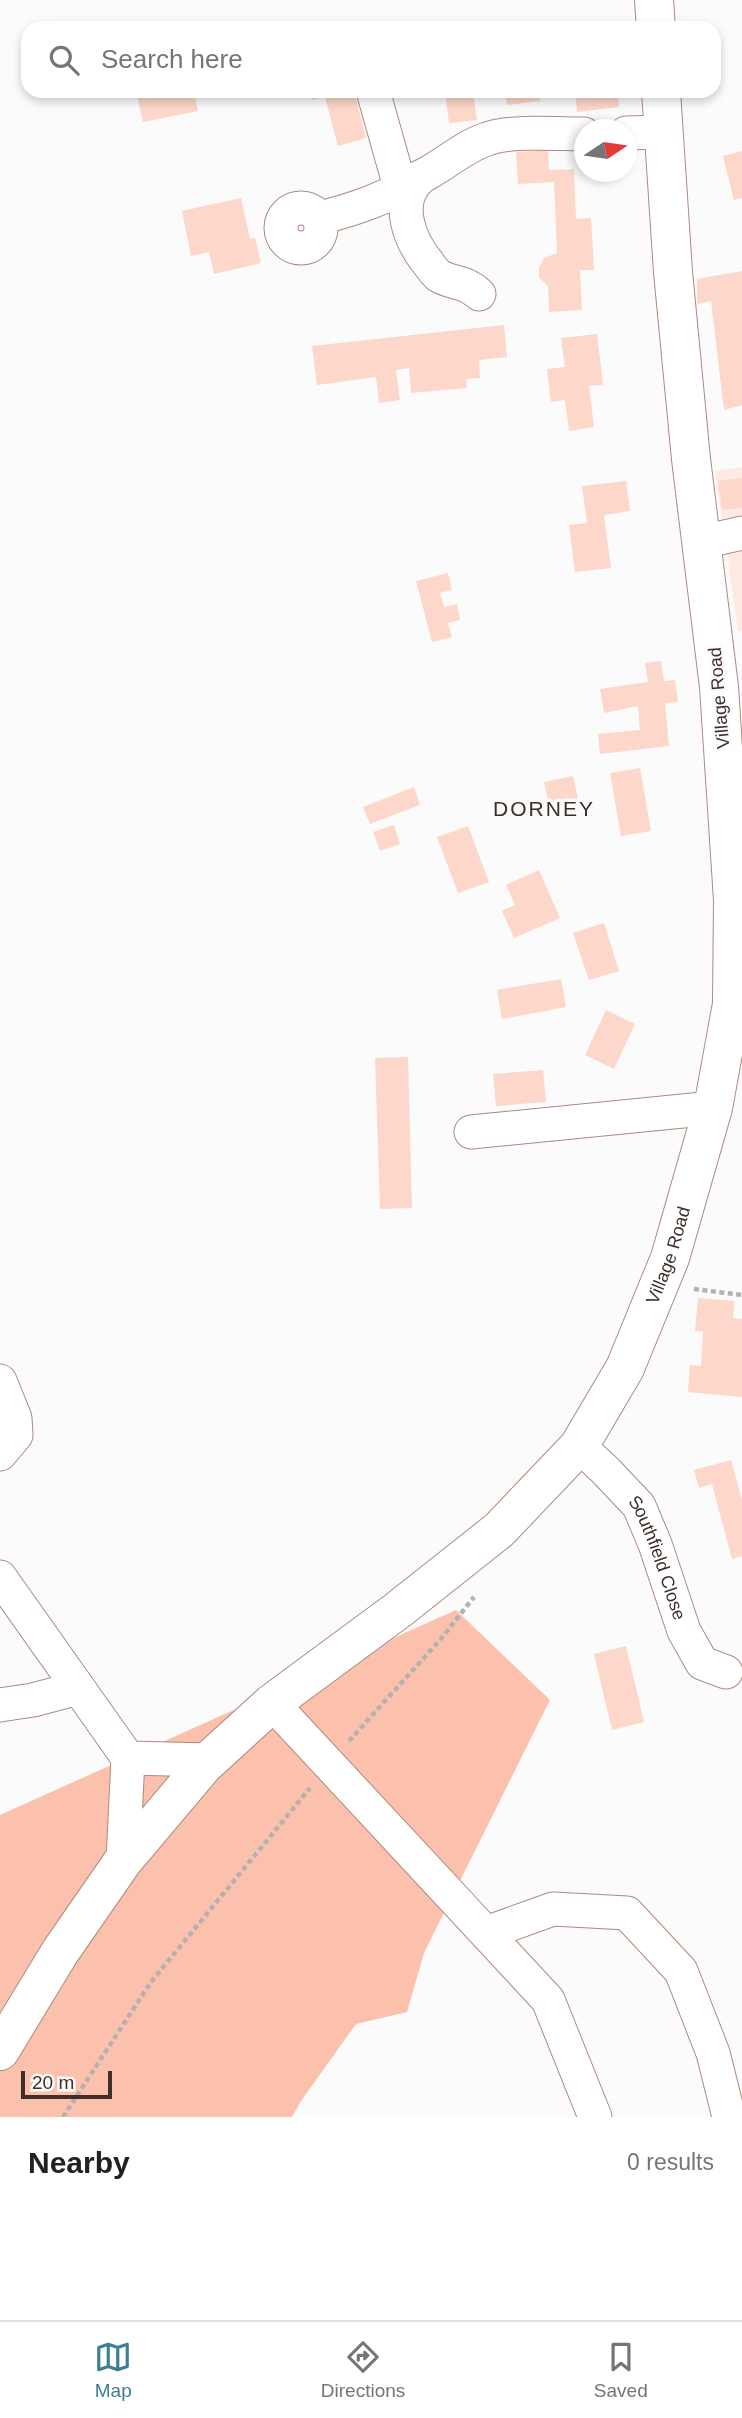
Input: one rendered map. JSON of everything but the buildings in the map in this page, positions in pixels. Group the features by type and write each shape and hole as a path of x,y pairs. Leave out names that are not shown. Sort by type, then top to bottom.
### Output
{"main road":[{"path":"654,0 656,21"},
{"name":"Village Road","path":"0,2051 60,1952 122,1861 210,1760 272,1703 398,1610 499,1530 579,1446 625,1368 670,1258 713,1108 732,1004 733,900 719,687 673,272 662,98"}],"street":[{"path":"375,98 397,176 406,182 419,179"},
{"path":"637,133 664,132"},
{"path":"319,218 359,208 386,197 419,179 456,153 489,138 574,134"},
{"path":"419,179 409,188 406,203 409,231 419,252 438,275 469,285 479,294"},
{"path":"702,542 742,533"},
{"path":"471,1132 713,1108"},
{"path":"0,1381 15,1418 16,1435 0,1454"},
{"name":"Southfield Close","path":"579,1446 605,1469 639,1506 655,1544 684,1631 702,1663 726,1672"},
{"path":"0,1577 128,1758 122,1861"},
{"path":"0,1706 79,1688"},
{"path":"272,1703 548,2000 595,2117"},
{"path":"128,1758 210,1760"},
{"path":"486,1933 552,1909 627,1913 681,1971 713,2053 729,2117"}],"path":[{"path":"684,1287 742,1295"}],"shaded area":[{"path":"742,467 742,631 738,631 715,471"},
{"path":"456,1610 550,1700 424,1953 407,2012 356,2024 292,2117 0,2117 0,1815"}],"district":[{"name":"DORNEY","path":"544,809"}]}
